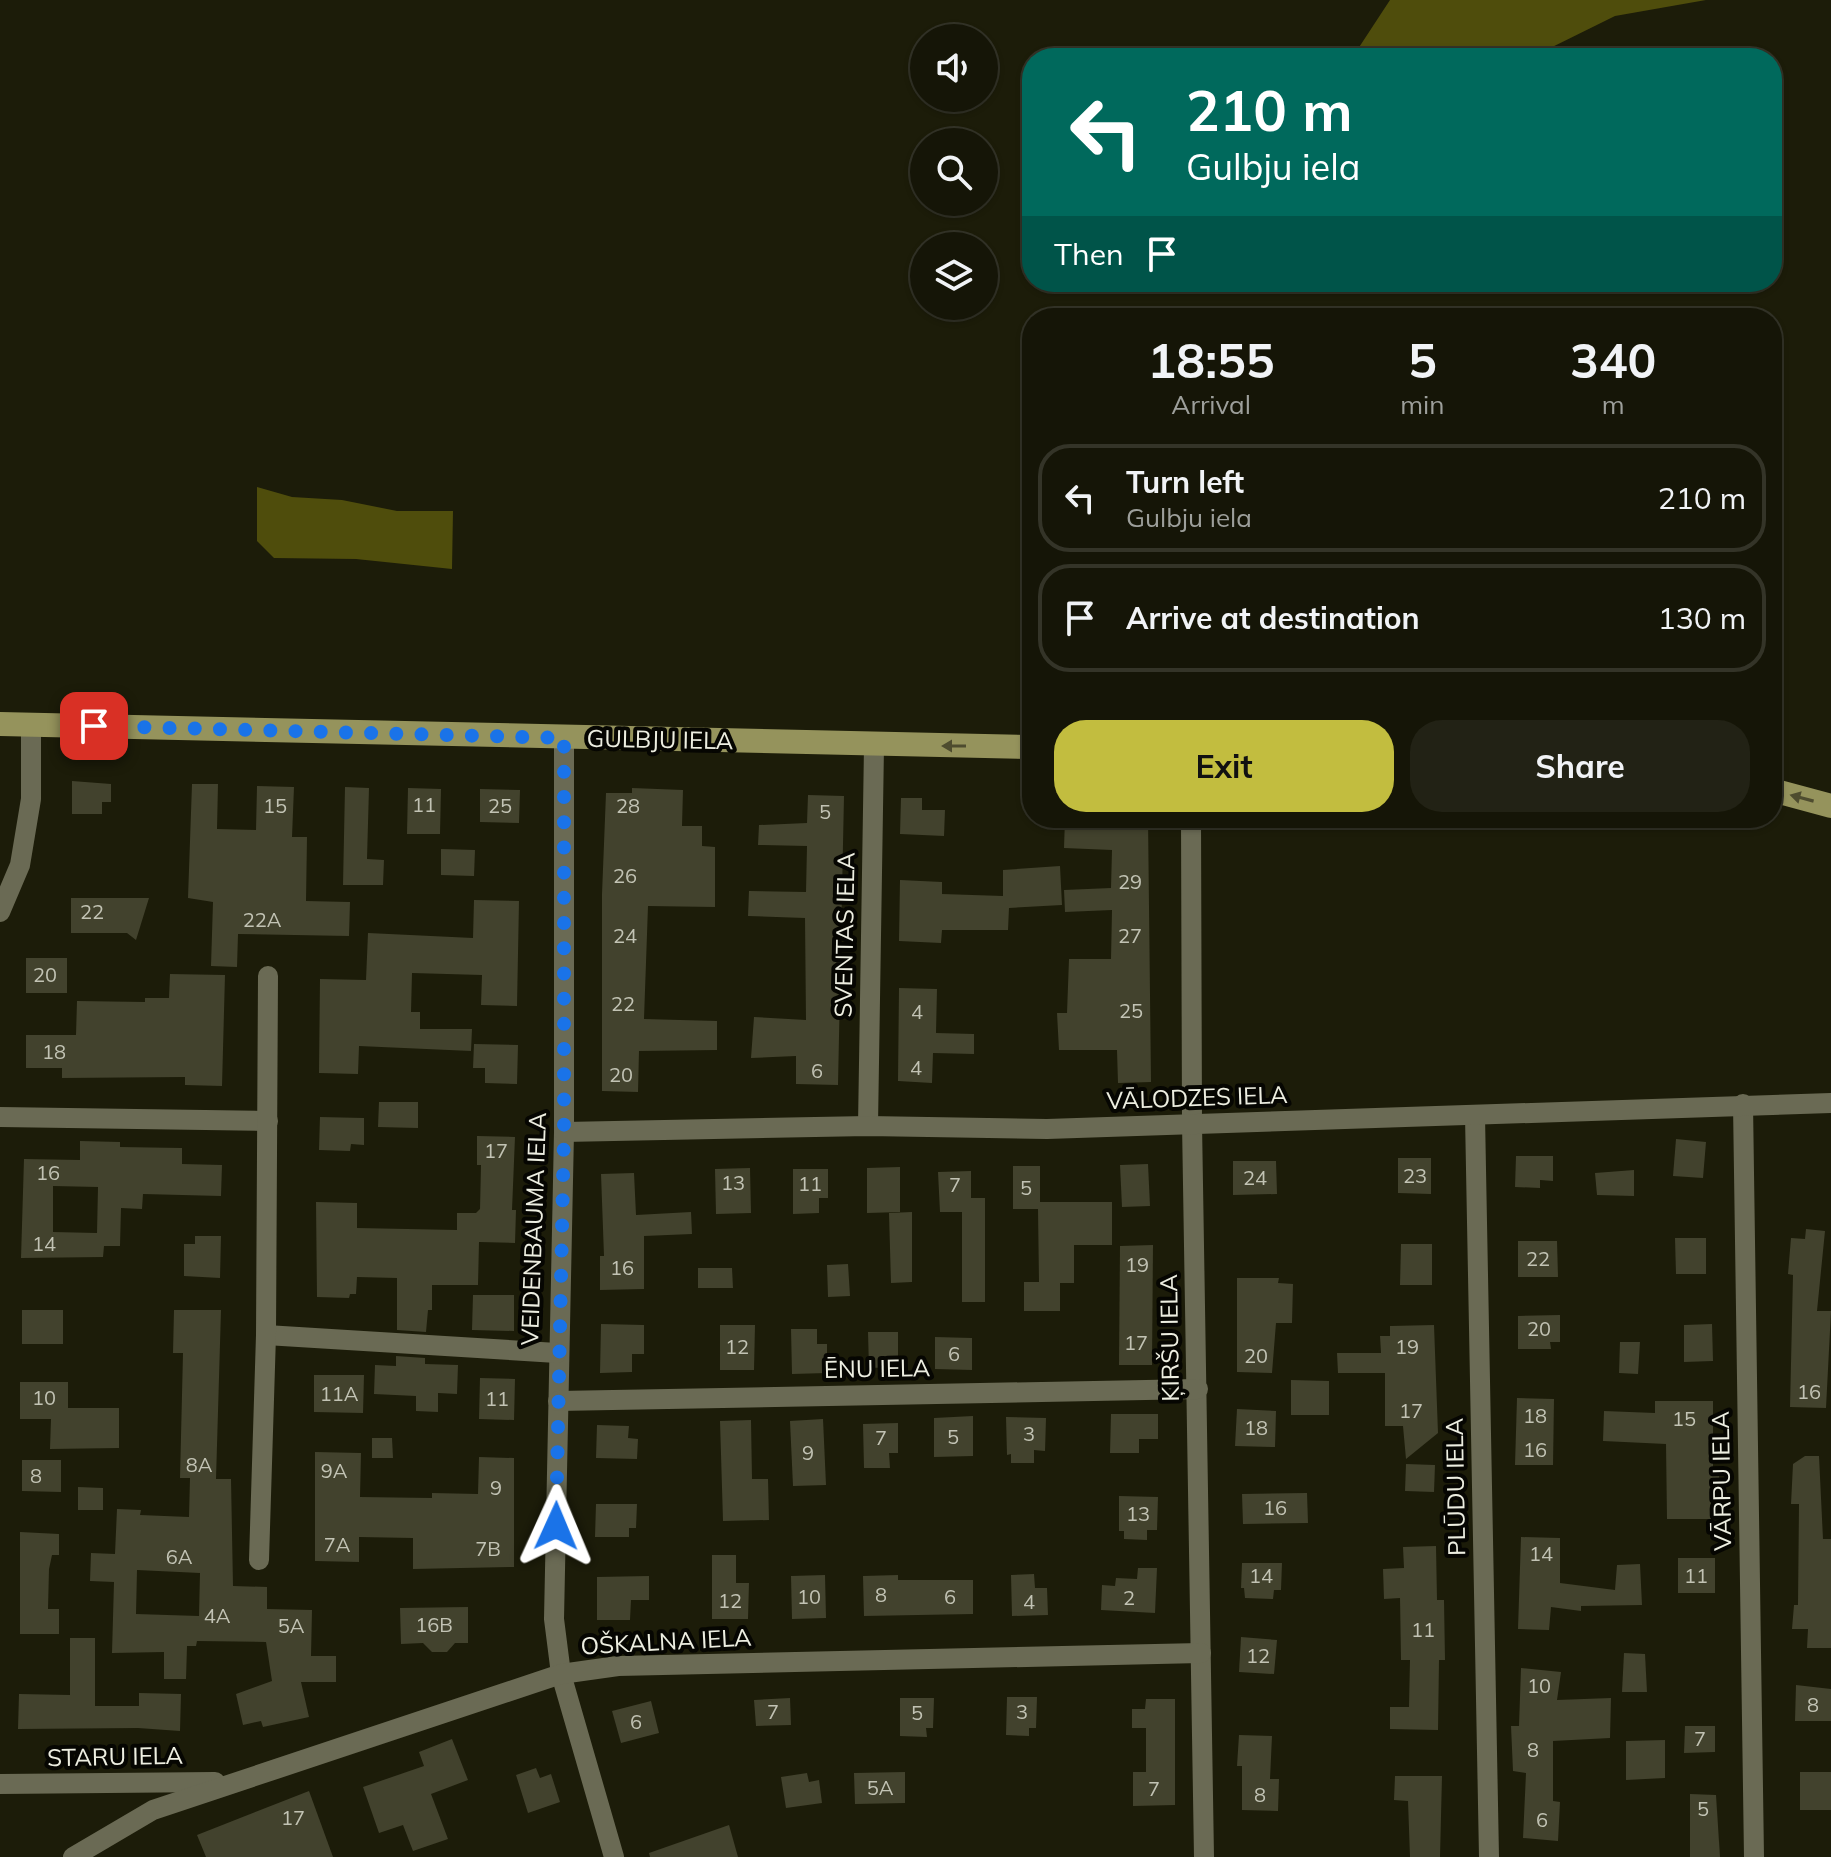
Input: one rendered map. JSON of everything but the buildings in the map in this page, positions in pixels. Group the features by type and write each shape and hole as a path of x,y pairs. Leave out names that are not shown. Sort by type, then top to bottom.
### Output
{"main road":[{"name":"GULBJU IELA","path":"0,724 1022,747"},
{"path":"1782,793 1831,806"}],"street":[{"path":"0,912 20,865 31,799 31,725"},
{"name":"VEIDENBAUMA IELA","path":"564,738 564,1132 557,1353 554,1619 561,1674 614,1857"},
{"name":"SVENTAS IELA","path":"868,1126 874,746"},
{"name":"ĶIRŠU IELA","path":"1191,828 1192,1123 1204,1857"},
{"path":"259,1560 266,1335 268,976"},
{"name":"VĀLODZES IELA","path":"564,1132 868,1126 1047,1129 1831,1103"},
{"name":"VĀRPU IELA","path":"1743,1104 1754,1857"},
{"name":"PLŪDU IELA","path":"1475,1116 1489,1857"},
{"path":"0,1117 268,1121"},
{"path":"266,1335 557,1353"},
{"name":"ĒNU IELA","path":"558,1401 1198,1389"},
{"name":"OŠKALNA IELA","path":"73,1857 153,1810 561,1674 618,1666 1201,1653"},
{"name":"STARU IELA","path":"0,1784 231,1782"}],"shaded area":[{"path":"1390,0 1706,0 1615,16 1550,48 1359,48"},
{"path":"257,487 292,497 342,500 397,511 453,511 452,569 356,559 274,558 257,541"}],"route":[{"path":"94,726 564,738 564,1132 557,1353 556,1526"}]}
